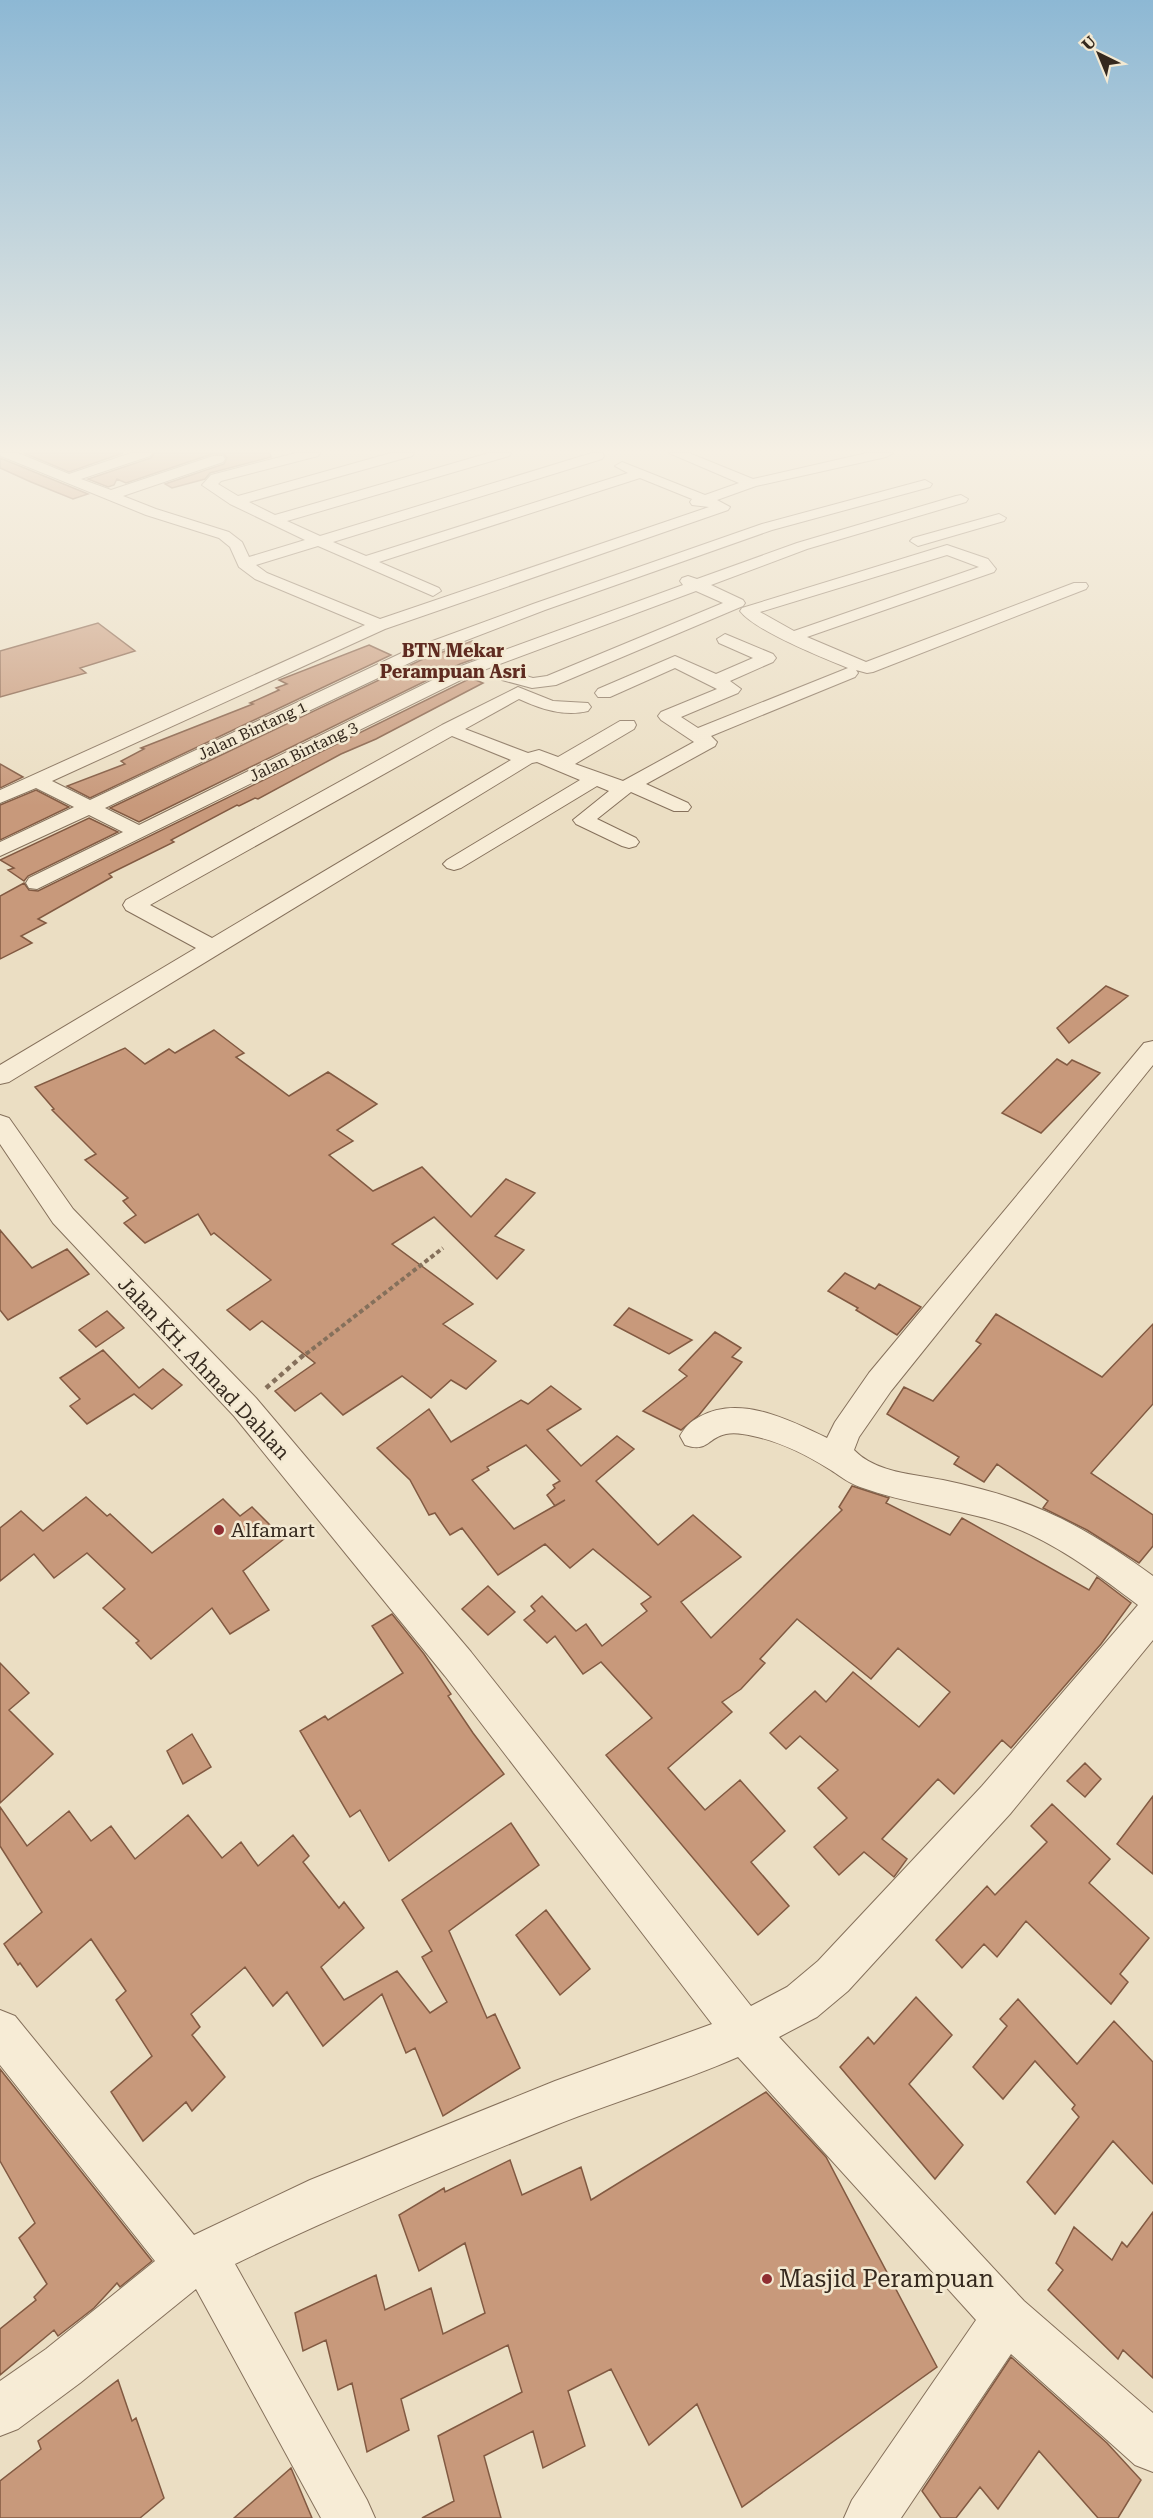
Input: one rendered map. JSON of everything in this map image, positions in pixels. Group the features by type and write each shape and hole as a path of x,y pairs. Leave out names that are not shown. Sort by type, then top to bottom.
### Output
{"street":[{"path":"253,571 261,576 379,625"},
{"path":"384,571 433,591"},
{"path":"360,617 494,571"},
{"path":"0,797 350,637 379,625 544,571"},
{"name":"Jalan Bintang 1","path":"0,850 414,654 642,571"},
{"path":"664,571 737,603"},
{"name":"Jalan Bintang 3","path":"37,883 474,668 736,571"},
{"path":"880,571 748,611 860,668 867,668 1080,586"},
{"path":"715,681 767,658 800,639 987,571"},
{"path":"350,637 525,682 550,681 808,576"},
{"path":"725,639 767,658"},
{"path":"604,693 675,661 732,689 667,716 708,742 628,786 583,820 629,842"},
{"path":"696,735 849,673"},
{"path":"211,947 134,904 518,692 550,706 582,707"},
{"path":"560,764 627,725"},
{"path":"449,729 526,759"},
{"path":"0,1076 526,759 539,756 618,788 628,786 681,807"},
{"path":"454,864 595,779"},
{"path":"37,781 138,832"},
{"path":"840,1459 837,1452 846,1431 880,1382 1153,1049"},
{"name":"Jalan KH. Ahmad Dahlan","path":"4,1140 63,1216 245,1407 458,1664 745,2032 1007,2318 1153,2447"},
{"path":"0,2411 63,2366 196,2260 310,2203 555,2103 699,2052 745,2032 802,2002 832,1976 996,1800 1150,1618 1087,1551 1039,1523 1003,1509 871,1478 848,1467 840,1459 780,1432 749,1422 723,1421 696,1436"},
{"path":"0,2031 196,2260 349,2518"},
{"path":"870,2518 1007,2318"}],"path":[{"path":"245,1407 309,1351 443,1248"}],"building":[{"path":"98,623 135,651 80,668 86,673 0,697 0,651"},
{"path":"472,641 491,653 460,664 139,822 110,808 421,660"},
{"path":"369,645 391,655 90,798 67,786 125,764 121,761 144,749 141,748 253,704 250,703 287,684 279,680"},
{"path":"471,678 483,683 376,739 341,754 258,799 237,805 171,840 174,842 109,874 112,877 38,919 46,923 21,936 32,943 0,959 0,896 24,883 29,890 38,891"},
{"path":"0,764 23,777 0,788"},
{"path":"36,790 69,807 0,840 0,805"},
{"path":"89,818 118,832 28,876 24,881 8,870 14,868 0,860"},
{"path":"1106,986 1128,996 1069,1043 1057,1028"},
{"path":"214,1030 244,1053 236,1057 289,1096 328,1072 377,1104 337,1130 353,1141 329,1155 373,1191 422,1167 471,1217 506,1179 535,1193 495,1236 524,1250 497,1279 434,1217 392,1244 473,1304 443,1324 496,1361 466,1389 451,1380 431,1398 402,1376 343,1415 321,1393 295,1411 275,1391 315,1363 262,1321 250,1330 227,1310 271,1280 214,1233 211,1235 198,1214 145,1243 124,1223 136,1215 123,1201 128,1198 85,1160 96,1154 52,1110 54,1109 35,1087 125,1048 145,1064 169,1049 175,1053"},
{"path":"1057,1059 1067,1065 1072,1060 1100,1073 1041,1133 1002,1113"},
{"path":"0,1230 32,1268 67,1249 89,1274 8,1320 0,1310"},
{"path":"845,1273 875,1289 879,1284 921,1307 897,1335 828,1291"},
{"path":"629,1308 692,1340 669,1354 614,1325"},
{"path":"107,1311 124,1328 96,1347 79,1330"},
{"path":"996,1314 1102,1377 1153,1324 1153,1404 1091,1473 1153,1515 1153,1546 1139,1563 1087,1530 1043,1508 1048,1501 997,1464 984,1482 954,1464 959,1457 887,1414 904,1387 933,1401 981,1344 976,1341"},
{"path":"715,1332 741,1348 732,1357 742,1362 699,1415 681,1430 643,1411 687,1376 679,1370"},
{"path":"103,1350 139,1388 163,1369 182,1385 152,1409 134,1394 87,1424 70,1406 80,1399 60,1378"},
{"path":"551,1386 581,1409 547,1430 581,1466 617,1436 634,1449 596,1481 658,1545 693,1515 741,1557 681,1602 711,1638 842,1510 839,1507 852,1486 889,1498 886,1503 950,1535 962,1518 1089,1590 1097,1577 1131,1603 1101,1644 1011,1748 1002,1740 954,1794 938,1779 882,1839 907,1859 894,1877 864,1852 839,1875 814,1847 847,1818 818,1788 838,1770 800,1736 786,1749 770,1733 815,1691 826,1702 853,1672 919,1727 950,1692 898,1648 871,1679 797,1619 760,1659 765,1663 741,1689 722,1702 732,1712 668,1768 705,1810 740,1780 785,1831 751,1862 789,1906 758,1935 606,1755 652,1718 601,1662 583,1674 555,1636 547,1643 524,1620 535,1611 531,1606 542,1596 576,1631 586,1624 602,1646 647,1611 641,1604 651,1597 593,1549 570,1568 545,1544 498,1575 462,1528 450,1535 435,1513 429,1515 410,1480 377,1448 429,1409 451,1442 521,1400 528,1404","holes":["526,1445 560,1481 553,1485 555,1488 547,1495 555,1506 514,1529 472,1480 489,1470 487,1467"]},
{"path":"86,1497 107,1516 110,1514 152,1553 223,1499 240,1516 252,1507 284,1539 243,1571 269,1610 230,1634 212,1608 151,1659 136,1643 139,1641 103,1608 125,1589 87,1553 54,1578 34,1554 0,1581 0,1528 21,1511 43,1531"},
{"path":"488,1586 515,1612 488,1635 462,1609"},
{"path":"392,1614 424,1654 451,1694 448,1696 504,1774 389,1861 360,1810 350,1817 300,1731 325,1716 328,1720 403,1673 372,1626"},
{"path":"0,1663 29,1693 9,1710 53,1754 0,1803"},
{"path":"192,1734 211,1767 183,1784 167,1751"},
{"path":"1085,1763 1101,1779 1085,1797 1067,1781"},
{"path":"1153,1796 1153,1874 1117,1844"},
{"path":"1052,1804 1110,1859 1089,1883 1149,1938 1120,1974 1128,1982 1111,2004 1026,1921 997,1957 984,1944 962,1968 936,1940 987,1886 995,1895 1047,1842 1031,1826"},
{"path":"0,1807 27,1846 69,1811 91,1841 111,1826 135,1859 188,1815 222,1858 241,1842 258,1866 293,1835 309,1856 303,1862 339,1908 344,1902 364,1928 321,1967 344,2000 397,1971 430,2013 447,2002 422,1957 432,1951 402,1900 511,1823 539,1865 449,1931 487,2018 495,2014 520,2068 443,2116 415,2048 406,2053 382,1994 323,2046 287,1992 273,2006 245,1967 191,2014 200,2027 192,2035 225,2077 192,2111 186,2102 143,2141 111,2092 152,2056 116,2000 126,1991 91,1939 37,1987 4,1944 42,1912 0,1846"},
{"path":"546,1910 590,1969 560,1995 516,1935"},
{"path":"916,1997 952,2035 909,2084 963,2145 935,2179 840,2067 868,2037 874,2044"},
{"path":"1018,1999 1077,2064 1114,2021 1153,2062 1153,2184 1113,2141 1055,2214 1027,2182 1079,2117 1072,2109 1075,2105 1035,2061 1003,2099 973,2067 1007,2026 1000,2019"},
{"path":"0,2069 152,2261 120,2287 117,2283 94,2308 58,2336 54,2330 0,2375 0,2329 36,2300 34,2297 47,2284 19,2238 35,2223 0,2161"},
{"path":"766,2092 826,2157 937,2367 742,2507 697,2404 649,2445 611,2369 568,2391 585,2446 543,2468 533,2431 484,2456 501,2518 422,2518 454,2501 438,2436 522,2392 508,2345 401,2399 409,2430 367,2452 352,2383 338,2390 326,2340 303,2351 295,2313 376,2275 385,2310 431,2288 443,2334 485,2313 465,2243 419,2271 399,2215 444,2188 445,2192 510,2160 522,2195 581,2167 591,2200"},
{"path":"1153,2212 1153,2378 1123,2350 1118,2359 1048,2290 1063,2270 1056,2263 1074,2227 1112,2260 1122,2242 1127,2247"},
{"path":"1011,2357 1107,2443 1141,2480 1118,2518 1098,2518 1039,2451 998,2509 980,2487 956,2518 941,2518 922,2491"},
{"path":"118,2380 132,2421 136,2418 164,2498 140,2518 0,2518 0,2481 41,2449 38,2441"},
{"path":"291,2468 312,2518 234,2518"}],"place":[{"name":"Alfamart","path":"219,1530"},
{"name":"Masjid Perampuan","path":"767,2279"}],"district":[{"name":"BTN Mekar Perampuan Asri","path":"453,661"}]}
